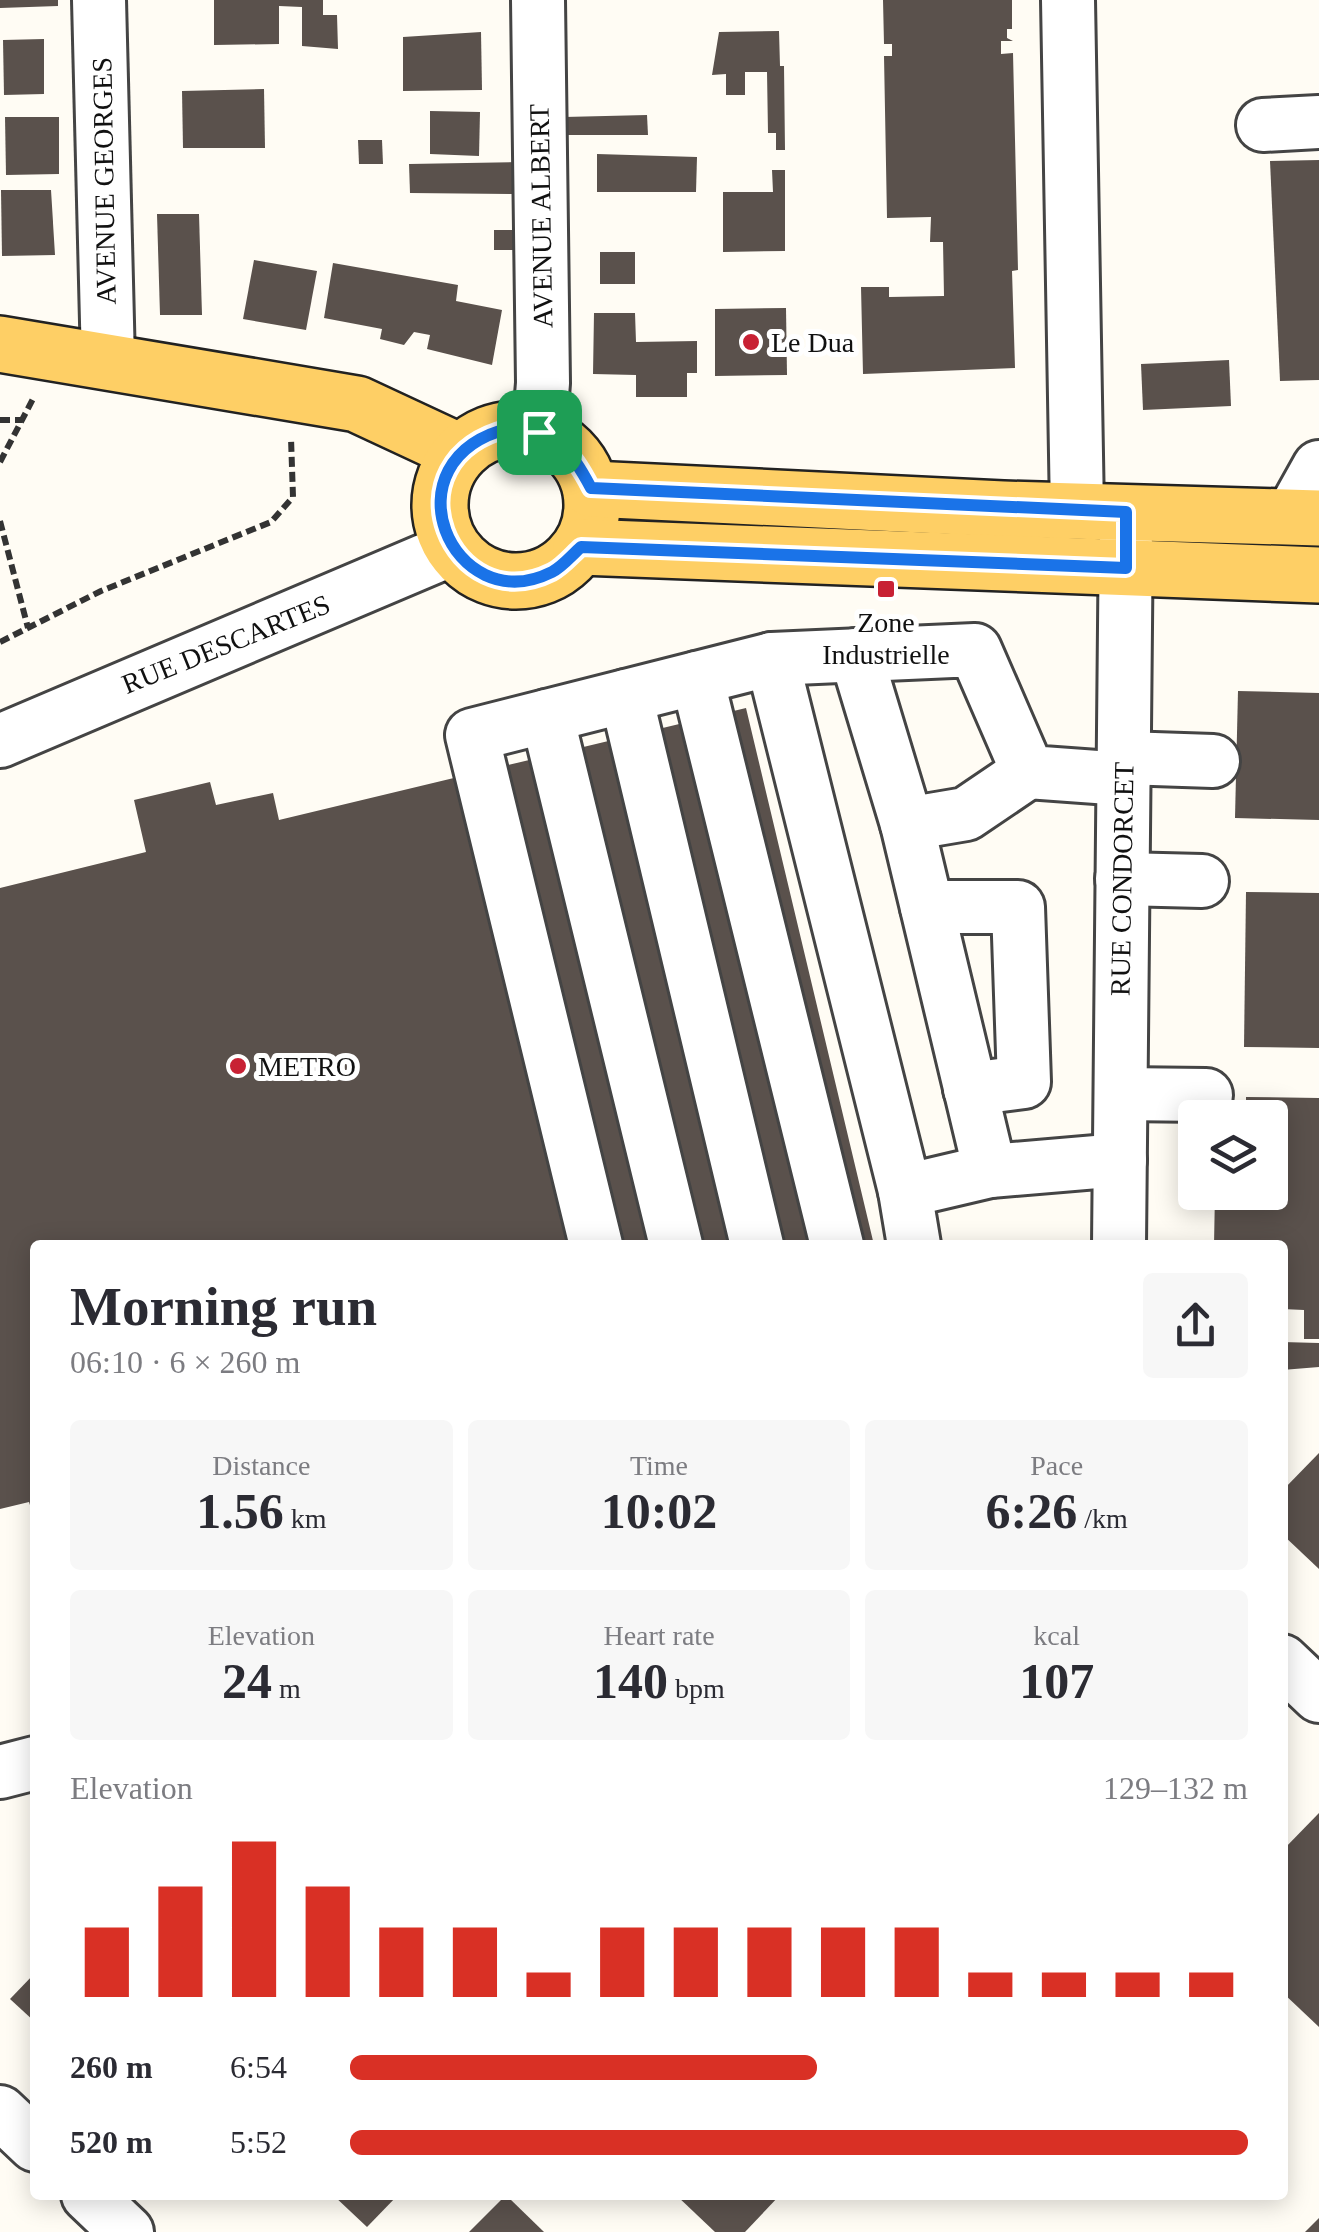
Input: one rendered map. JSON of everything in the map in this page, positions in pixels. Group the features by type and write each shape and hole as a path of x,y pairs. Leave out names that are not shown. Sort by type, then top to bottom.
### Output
{"main road":[{"path":"22,348 357,404 460,452"},
{"path":"510,428 539,432 573,453 591,488 592,518 581,547 553,572 517,582 480,574 452,549 439,516 442,482 460,452 483,435 510,428"},
{"path":"591,488 1305,518"},
{"path":"581,547 1319,574"}],"street":[{"name":"AVENUE GEORGES","path":"99,0 108,362"},
{"name":"AVENUE ALBERT","path":"538,0 543,383 539,432"},
{"name":"RUE CONDORCET","path":"1068,0 1102,512 1126,568 1119,1240"},
{"path":"1263,125 1319,122"},
{"path":"1305,518 1319,466"},
{"name":"RUE DESCARTES","path":"0,741 452,549"},
{"path":"595,1240 472,734 772,659 975,650 1028,772"},
{"path":"856,655 907,824 990,1171"},
{"path":"772,659 906,1191 913,1240"},
{"path":"697,678 837,1240"},
{"path":"626,696 756,1240"},
{"path":"547,716 675,1240"},
{"path":"907,824 966,814 1028,772 1213,761"},
{"path":"1122,879 1202,881"},
{"path":"927,907 1018,907 1024,1082 970,1089"},
{"path":"1120,1094 1206,1095"},
{"path":"906,1191 990,1171 1120,1160"},
{"path":"1288,1667 1319,1696"},
{"path":"0,1772 30,1764"},
{"path":"0,2112 30,2140"},
{"path":"93,2200 127,2232"}],"path":[{"path":"0,462 34,398 22,348"},
{"path":"0,642 101,591 270,522 293,496 288,393"},
{"path":"0,420 22,420"},
{"path":"0,521 28,628"}],"building":[{"path":"0,0 58,0 58,6 0,8"},
{"path":"214,0 323,0 323,15 337,15 338,49 302,46 302,7 279,6 279,44 214,45"},
{"path":"883,0 1012,0 1012,29 1007,29 1007,38 1013,41 1001,41 1001,54 1013,53 1018,270 1012,271 1015,368 863,374 861,287 889,287 889,297 944,296 943,242 930,242 931,217 887,218 884,56 892,56 892,44 884,44"},
{"path":"779,31 780,66 784,66 785,150 776,150 776,133 768,133 767,72 745,72 745,95 726,95 726,74 712,75 719,32"},
{"path":"481,32 482,90 403,91 403,37"},
{"path":"44,39 44,94 4,95 3,40"},
{"path":"264,89 265,148 183,148 182,91"},
{"path":"430,111 480,112 479,156 430,154"},
{"path":"647,115 648,135 564,135 564,117"},
{"path":"5,117 59,117 59,174 6,175"},
{"path":"358,140 382,140 383,164 359,164"},
{"path":"597,154 697,157 696,192 597,192"},
{"path":"1319,160 1319,380 1280,381 1270,161"},
{"path":"520,162 521,194 410,193 409,164"},
{"path":"772,170 785,170 785,251 723,252 723,192 773,192"},
{"path":"1,190 51,190 55,255 2,256"},
{"path":"157,214 199,214 202,315 160,315"},
{"path":"494,230 518,230 518,250 494,250"},
{"path":"600,252 635,252 635,284 600,284"},
{"path":"254,260 317,271 306,330 243,319"},
{"path":"333,263 458,285 456,301 502,310 492,365 427,349 430,335 414,332 404,345 380,339 382,329 324,318"},
{"name":"Le Dua","path":"786,308 787,375 715,376 715,309"},
{"path":"594,313 635,313 636,342 697,341 697,373 687,373 687,397 636,397 636,375 593,374"},
{"path":"1229,360 1231,406 1143,410 1141,364"},
{"path":"1238,691 1319,693 1319,820 1235,818"},
{"path":"746,708 873,1240 30,1240 30,1505 29,1502 0,1509 0,888 146,852 134,800 210,782 216,805 273,793 279,820"},
{"path":"1246,892 1319,893 1319,1048 1244,1047"},
{"path":"1246,1097 1319,1098 1319,1339 1304,1339 1304,1310 1288,1309 1288,1240 1214,1240 1215,1210 1288,1210 1288,1100"},
{"path":"1288,1342 1319,1343 1319,1367 1288,1370"},
{"path":"1319,1453 1319,1569 1288,1540 1288,1485"},
{"path":"1319,1813 1319,2027 1288,1998 1288,1845"},
{"path":"30,1978 30,2017 10,1999"},
{"path":"338,2200 393,2200 367,2227"},
{"path":"501,2200 511,2200 544,2232 469,2232"},
{"path":"681,2200 775,2200 745,2232 715,2232"},
{"path":"1319,2218 1319,2232 1305,2232"}],"place":[{"name":"Le Dua","path":"751,342"},
{"name":"Zone Industrielle","path":"886,589"},
{"name":"METRO","path":"238,1066"}],"route":[{"path":"510,428 539,432 573,453 591,488 1126,512 1126,568 581,547 553,572 517,582 480,574 452,549 439,516 442,482 460,452 483,435 510,428"}]}
